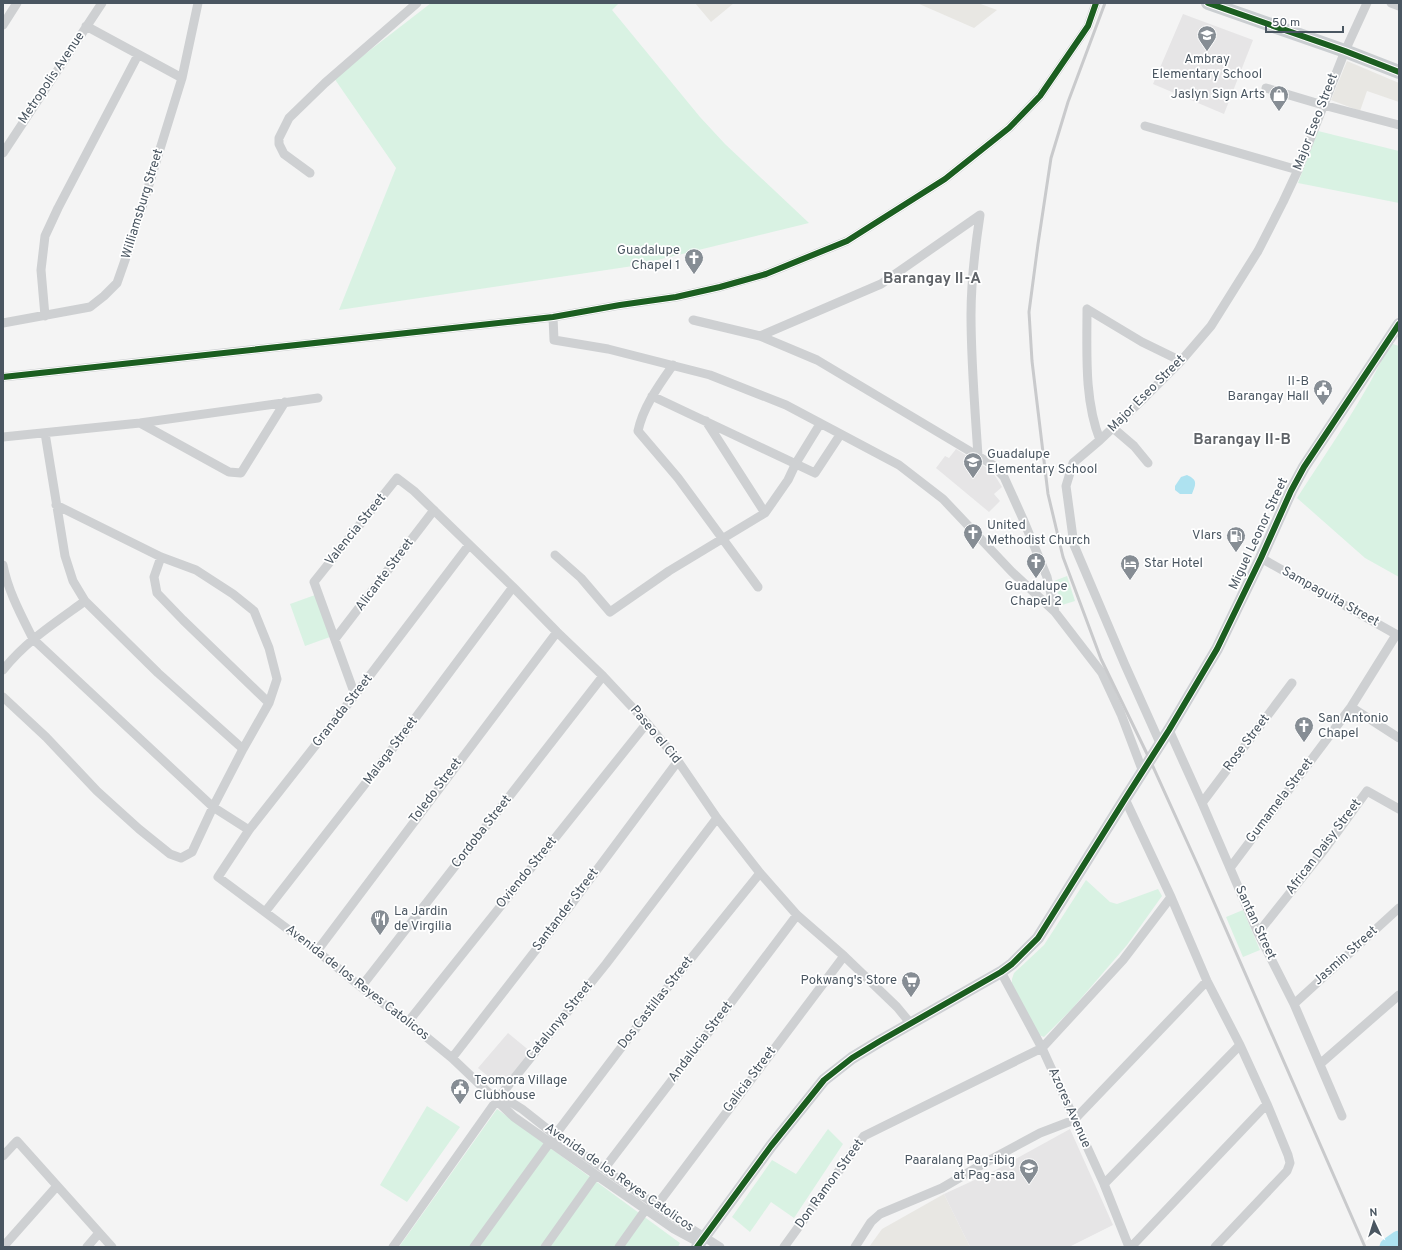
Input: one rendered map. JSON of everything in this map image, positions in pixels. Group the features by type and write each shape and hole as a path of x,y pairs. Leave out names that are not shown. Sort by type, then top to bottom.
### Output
{"main road":[{"path":"1208,3 1399,72"}],"street":[{"path":"3,25 17,3"},
{"name":"Metropolis Avenue","path":"3,153 102,3"},
{"name":"Williamsburg Street","path":"3,323 90,308 117,283 130,246 182,78 198,3"},
{"path":"310,172 284,154 278,144 279,138 289,118 325,83 417,3"},
{"path":"3,377 553,317 676,297 720,287 766,274 847,241 945,179 1009,128 1040,96 1088,26 1096,3"},
{"name":"Major Eseo Street","path":"1160,743 1074,545 1066,486 1073,463 1113,428 1181,360 1211,326 1258,251 1298,170 1344,51 1366,3"},
{"path":"1390,3 1399,6"},
{"path":"86,26 182,78"},
{"path":"45,316 41,270 45,236 58,208 138,55"},
{"path":"1266,88 1399,125"},
{"path":"1145,126 1298,170"},
{"path":"760,336 881,284 980,215 973,269 971,315 972,365 978,456"},
{"path":"1100,440 1094,425 1088,384 1087,309 1142,342 1181,360"},
{"path":"553,317 554,340 608,349 673,364 710,375 786,405 840,435 899,464 943,499 1012,572 1055,612 1102,673 1121,714 1143,772"},
{"path":"693,320 760,336 817,360 993,465 1004,477 1047,576 1055,612"},
{"name":"Miguel Leonor Street","path":"701,1243 771,1146 824,1080 880,1040 911,1024 1001,972 1012,964 1038,938 1143,772 1217,650 1291,491 1304,467 1399,324"},
{"path":"673,364 652,396 639,425 638,431 678,478 758,587"},
{"path":"652,396 816,473 840,435"},
{"path":"3,437 140,423 318,398"},
{"path":"140,423 229,472 241,473 285,402"},
{"path":"706,421 765,513"},
{"path":"555,555 581,578 610,612 669,572 765,513 788,480 796,463 820,424"},
{"path":"1113,428 1134,446 1148,463"},
{"path":"45,433 65,556 73,581 85,601 158,673 243,749"},
{"name":"Paseo el Cid","path":"397,478 414,491 434,510 603,676 647,723 678,761 760,874 797,915 844,956 897,1007 911,1024"},
{"name":"Valencia Street","path":"335,640 314,582 397,478"},
{"path":"3,697 46,738 97,792 170,854 181,858 192,852 213,806 269,703 277,679 268,648 254,611 234,594 196,570 161,557 56,505"},
{"name":"Alicante Street","path":"335,640 434,510"},
{"name":"Granada Street","path":"218,877 249,830 355,695 469,545"},
{"path":"161,557 154,577 157,593 269,703"},
{"name":"Sampaguita Street","path":"1261,558 1398,635"},
{"path":"3,565 15,603 33,639 213,806 249,830"},
{"name":"Malaga Street","path":"265,912 390,752 513,587"},
{"path":"3,670 14,656 33,639 85,601"},
{"name":"Toledo Street","path":"317,951 557,632"},
{"name":"Gumamela Street","path":"1230,868 1351,707 1398,635"},
{"path":"335,640 355,695"},
{"name":"Cordoba Street","path":"361,987 603,676"},
{"name":"Rose Street","path":"1202,803 1292,683"},
{"path":"1351,707 1399,738"},
{"name":"Oviendo Street","path":"408,1022 647,723"},
{"name":"Santan Street","path":"1169,730 1258,932 1294,1004 1342,1116"},
{"name":"Santander Street","path":"452,1058 570,906 678,761"},
{"name":"African Daisy Street","path":"1258,932 1324,850 1366,791 1399,809"},
{"path":"1125,799 1171,897 1207,981 1240,1045 1267,1104 1290,1163 1289,1167 1215,1247"},
{"name":"Catalunya Street","path":"393,1247 496,1098 606,964 718,818"},
{"name":"Dos Castillas Street","path":"474,1247 654,1003 760,874"},
{"name":"Avenida de los Reyes Catolicos","path":"218,877 317,951 361,987 408,1022 452,1058 496,1098 514,1117 553,1138 604,1169 679,1221 701,1243"},
{"path":"1042,1048 1123,960 1171,897"},
{"name":"Jasmin Street","path":"1294,1004 1399,908"},
{"name":"Andalucia Street","path":"604,1169 797,915"},
{"name":"Galicia Street","path":"657,1205 844,956"},
{"name":"Azores Avenue","path":"1001,972 1042,1048 1104,1184 1130,1247"},
{"path":"855,1247 872,1222 880,1214 942,1188 1040,1133 1074,1120 1207,981"},
{"path":"1320,1064 1399,995"},
{"path":"1104,1184 1240,1045"},
{"name":"Don Ramon Street","path":"784,1247 864,1136 1042,1048"},
{"path":"1130,1247 1267,1104"},
{"name":"Avenida de los Reyes Catolicos","path":"553,1138 596,1175 674,1229 701,1243"},
{"path":"3,1156 16,1141 112,1247"},
{"path":"545,1247 596,1175"},
{"path":"3,1246 57,1186"},
{"path":"619,1247 646,1209"},
{"path":"87,1247 99,1233"},
{"path":"701,1243 720,1247"}],"shaded area":[{"path":"695,3 734,3 711,22"},
{"path":"917,3 978,3 997,10 974,28"},
{"name":"Ambray Elementary School","path":"1183,14 1253,40 1224,114 1153,84"},
{"path":"1347,61 1399,83 1399,102 1367,91 1360,111 1331,100"},
{"name":"Guadalupe Elementary School","path":"956,449 992,471 1002,487 994,494 1000,501 989,512 936,468 945,456 949,458"},
{"path":"508,1033 531,1052 501,1087 478,1068"},
{"name":"Paaralang Pag-ibig at Pag-asa","path":"1070,1129 1113,1225 1069,1247 970,1247 944,1194 994,1171"},
{"path":"944,1194 970,1247 869,1247 882,1229"}],"green space":[{"path":"431,3 619,3 612,10 700,117 725,144 809,223 633,266 339,310 396,168 334,78"},
{"path":"1318,131 1399,151 1399,203 1298,183"},
{"path":"1390,343 1399,346 1399,577 1365,558 1297,498 1358,403"},
{"path":"1067,576 1075,601 1062,605 1054,581"},
{"path":"315,595 330,637 305,646 290,604"},
{"path":"1086,880 1110,902 1117,904 1158,889 1162,896 1127,945 1071,1010 1044,1037 1039,1035 1012,984 1012,979 1014,973 1044,945"},
{"path":"1243,910 1260,950 1243,957 1226,917"},
{"path":"427,1106 460,1127 407,1202 380,1185"},
{"path":"497,1109 680,1243 678,1247 399,1247"},
{"path":"828,1129 843,1144 794,1218 771,1202 750,1232 732,1217 772,1160 796,1174"}],"water":[{"path":"1187,475 1193,479 1195,483 1192,494 1180,494 1175,490 1175,486 1181,477"}],"waterway":[{"path":"1389,1247 1399,1240"}],"railway":[{"path":"1105,3 1068,102 1051,158 1029,312 1032,361 1048,494 1063,557 1101,659 1150,760 1199,868 1365,1247"}],"cycle path":[{"path":"3,377 553,317 676,297 720,287 766,274 847,241 945,179 1009,128 1040,96 1088,26 1096,3"},
{"path":"1208,3 1345,51 1399,72"},
{"path":"697,1247 771,1146 824,1080 852,1058 1001,972 1012,964 1038,938 1169,730 1217,649 1261,558 1291,491 1304,467 1399,324"}],"place":[{"name":"Ambray Elementary School","path":"1207,52"},
{"name":"Jaslyn Sign Arts","path":"1279,112"},
{"name":"Guadalupe Chapel 1","path":"694,275"},
{"name":"II-B Barangay Hall","path":"1323,406"},
{"name":"Guadalupe Elementary School","path":"973,479"},
{"name":"United Methodist Church","path":"973,550"},
{"name":"Vlars","path":"1236,553"},
{"name":"Guadalupe Chapel 2","path":"1036,579"},
{"name":"Star Hotel","path":"1130,581"},
{"name":"San Antonio Chapel","path":"1304,743"},
{"name":"La Jardin de Virgilia","path":"380,936"},
{"name":"Pokwang's Store","path":"911,998"},
{"name":"Teomora Village Clubhouse","path":"460,1105"},
{"name":"Paaralang Pag-ibig at Pag-asa","path":"1029,1185"}],"district":[{"name":"Barangay II-A","path":"932,279"},
{"name":"Barangay II-B","path":"1242,440"}]}
